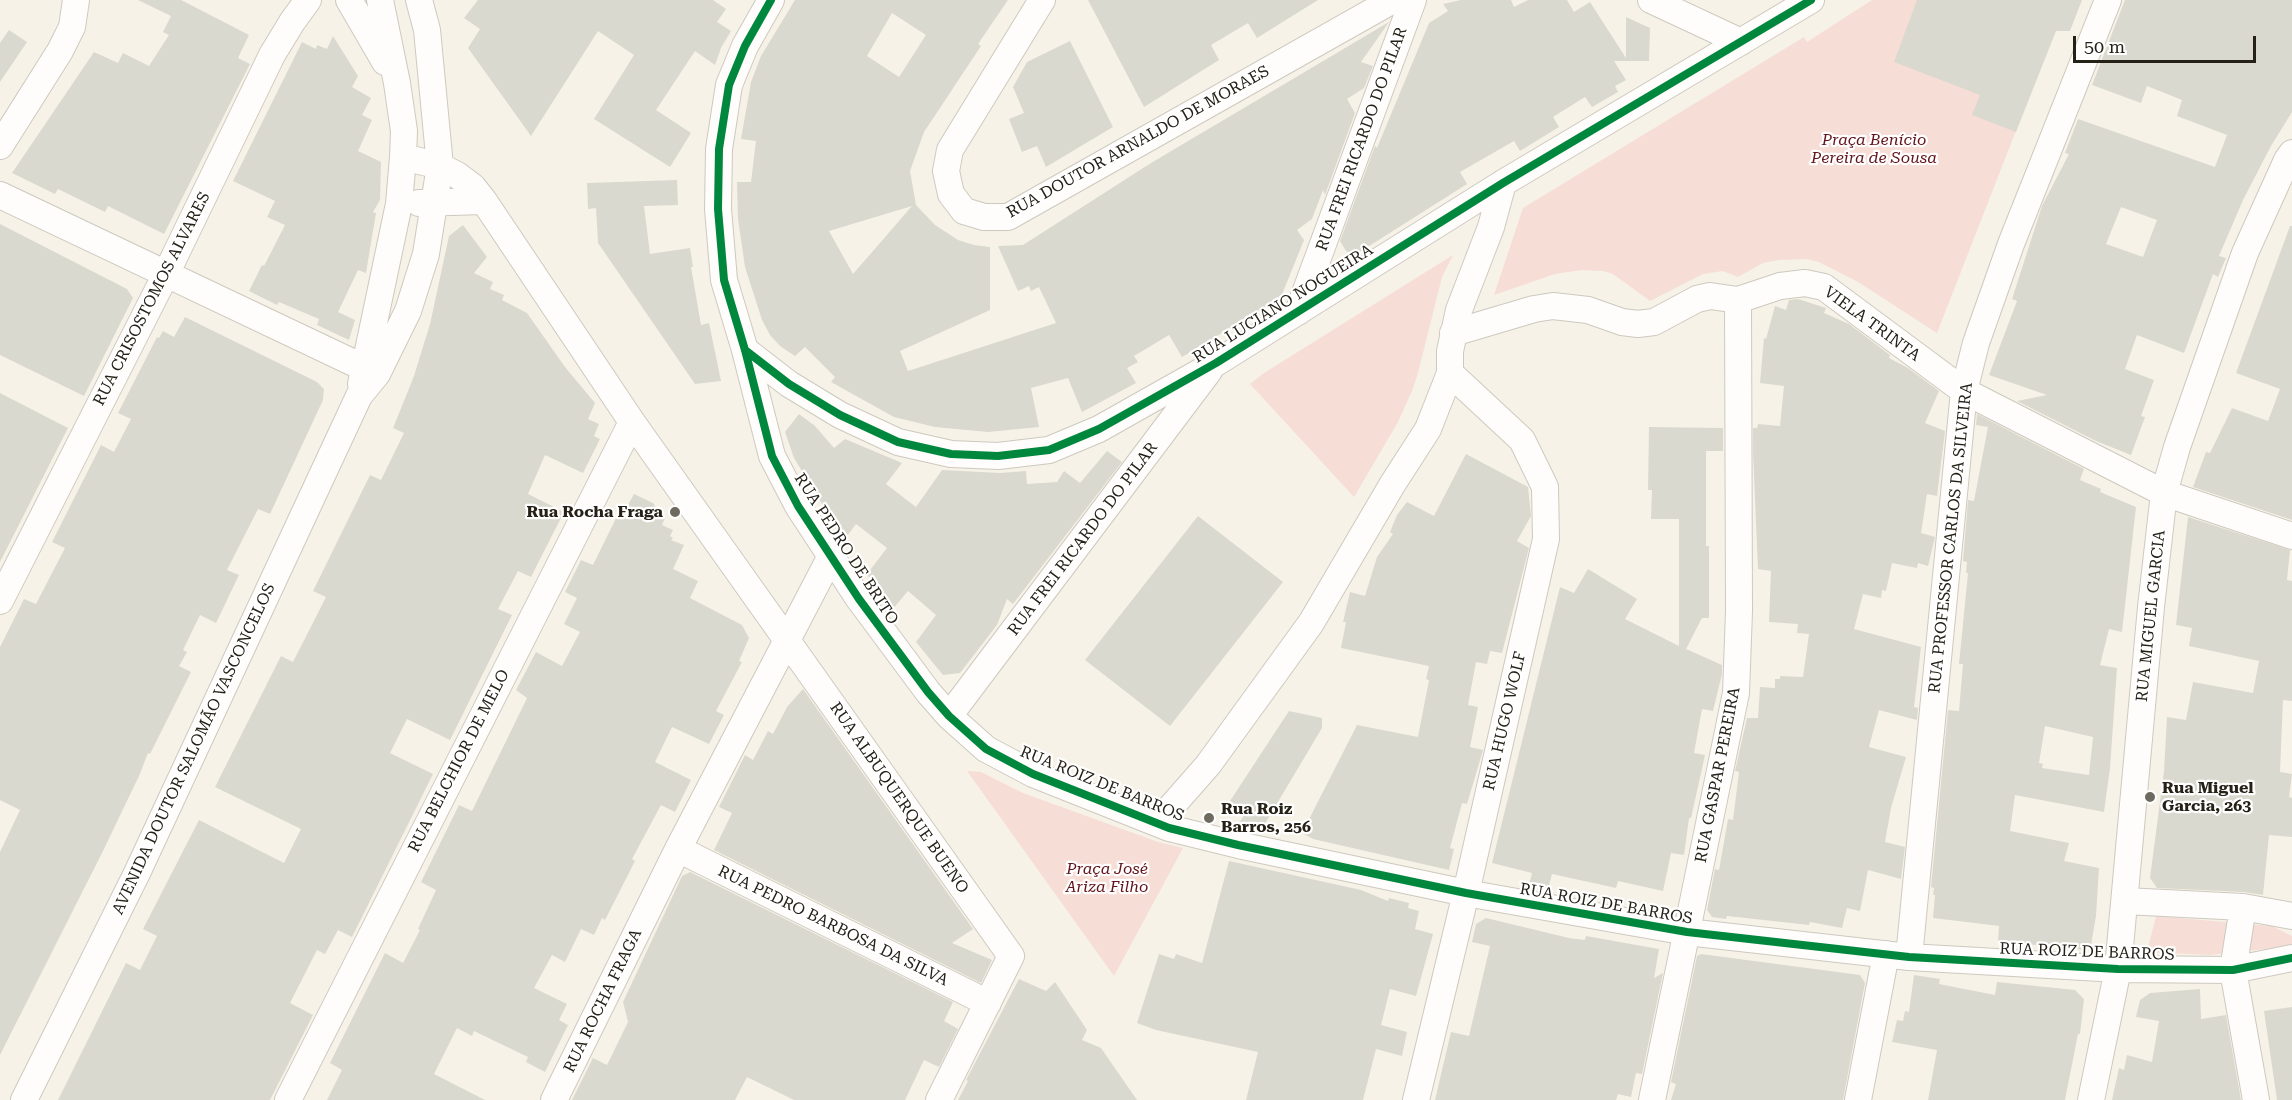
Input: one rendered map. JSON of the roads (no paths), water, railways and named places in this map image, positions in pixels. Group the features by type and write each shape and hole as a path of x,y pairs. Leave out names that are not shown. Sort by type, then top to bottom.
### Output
{"street":[{"path":"0,146 60,51 72,27 76,0"},
{"name":"RUA CRISOSTOMOS ALVARES","path":"0,601 166,274 272,55 308,0"},
{"name":"RUA PEDRO DE BRITO","path":"771,0 744,46 729,85 719,148 718,209 724,280 745,350 772,456 798,506 859,599 928,692 950,716"},
{"name":"RUA DOUTOR ARNALDO DE MORAES","path":"1042,0 950,150 946,171 951,194 964,211 984,218 1008,217 1393,0"},
{"name":"RUA FREI RICARDO DO PILAR","path":"1298,312 1413,0"},
{"path":"1651,0 1741,42"},
{"name":"RUA LUCIANO NOGUEIRA","path":"745,350 789,384 840,415 898,442 951,454 998,456 1049,450 1099,429 1216,363 1503,183 1811,0"},
{"name":"RUA PROFESSOR CARLOS DA SILVEIRA","path":"1858,1100 1897,955 1964,391 1976,343 2011,244 2108,0"},
{"path":"350,2 381,8 426,3"},
{"path":"350,2 397,83"},
{"name":"AVENIDA DOUTOR SALOMÃO VASCONCELOS","path":"24,1100 137,873 370,371 408,311 426,254 440,166 426,3"},
{"name":"AVENIDA DOUTOR SALOMÃO VASCONCELOS","path":"370,371 399,204 404,131 397,83 381,8"},
{"name":"RUA MIGUEL GARCIA","path":"2091,1100 2118,969 2151,607 2164,494 2177,447 2245,253 2292,153"},
{"path":"403,157 440,166 457,174 473,187 632,422 787,640"},
{"path":"1157,823 1208,765 1311,623 1392,485 1428,429 1450,373 1453,333 1466,288 1491,227 1503,183"},
{"path":"0,195 370,371"},
{"path":"399,204 484,201"},
{"name":"VIELA TRINTA","path":"1738,300 1780,286 1805,283 1824,287 1964,391 2164,494 2292,536"},
{"path":"1453,333 1534,309 1553,306 1588,310 1622,322 1638,324 1654,322 1697,299 1710,296 1738,300"},
{"name":"RUA GASPAR PEREIRA","path":"1652,1100 1736,693 1739,611 1738,300"},
{"name":"RUA FREI RICARDO DO PILAR","path":"950,716 1216,363"},
{"name":"RUA HUGO WOLF","path":"1416,1100 1466,893 1546,539 1545,487 1522,440 1450,373"},
{"name":"RUA BELCHIOR DE MELO","path":"288,1100 632,422"},
{"name":"RUA ROCHA FRAGA","path":"554,1100 678,849 831,556"},
{"name":"RUA ALBUQUERQUE BUENO","path":"787,640 1011,956 988,1003"},
{"name":"RUA ROIZ DE BARROS","path":"950,716 986,748 1033,774 1157,823 1238,845 1466,893 1687,932 1897,955 2118,969 2233,970 2292,958"},
{"name":"RUA PEDRO BARBOSA DA SILVA","path":"678,849 988,1003"},
{"path":"2125,901 2243,907 2292,916"},
{"path":"2243,907 2233,970 2256,1100"},
{"path":"939,1100 988,1003"}],"place":[{"name":"Rua Rocha Fraga","path":"675,512"},
{"name":"Rua Miguel Garcia, 263","path":"2150,797"},
{"name":"Rua Roiz Barros, 256","path":"1209,818"}],"park label":[{"name":"Praça Benício Pereira de Sousa","path":"1874,149"},
{"name":"Praça José Ariza Filho","path":"1107,878"}]}
